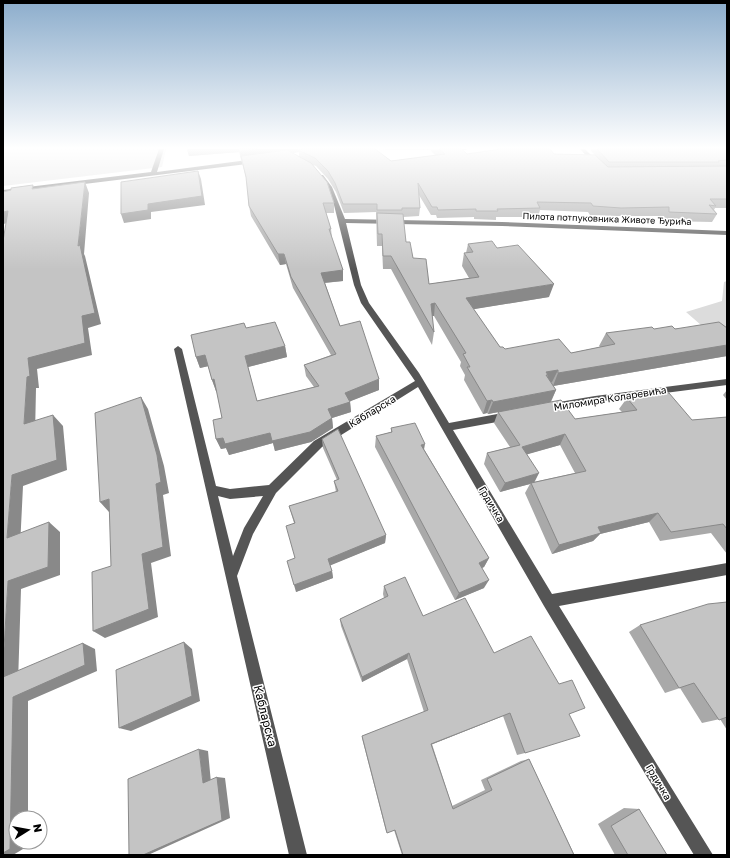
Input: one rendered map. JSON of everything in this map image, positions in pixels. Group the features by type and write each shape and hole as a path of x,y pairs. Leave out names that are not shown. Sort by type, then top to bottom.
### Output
{"street":[{"path":"3,192 28,189"},
{"name":"Грдичка","path":"331,189 342,221 349,258 363,300 403,355 420,382 549,601 704,855"},
{"name":"Пилота потпуковника Животе Ђурића","path":"342,221 502,224 727,233"},
{"name":"Кабларска","path":"178,350 298,855"},
{"name":"Кабларска","path":"231,576 248,532 272,490 318,444 420,382"},
{"name":"Миломира Коларевића","path":"542,409 595,399 727,382"},
{"path":"446,427 520,413"},
{"path":"211,490 230,494 272,490"},
{"path":"549,601 727,569"}],"shaded area":[{"path":"727,281 727,339 709,332 686,312 722,301 724,282"}],"building":[{"path":"84,189 78,246 80,245 95,313 82,316 85,343 28,358 30,376 27,377 24,424 53,415 57,460 12,475 7,538 49,522 48,567 8,581 3,665 3,241 8,211 3,212 3,192 11,190"},
{"path":"121,189 201,189 202,196 148,204 148,210 121,214"},
{"path":"247,189 329,189 334,203 323,203 331,229 329,229 343,270 321,273 340,326 360,321 379,379 345,393 350,402 328,409 332,418 310,432 272,441 270,433 225,444 223,438 216,439 213,420 222,418 214,379 212,380 205,355 196,357 191,335 244,323 246,328 275,322 285,346 245,356 257,401 319,386 304,365 336,354 291,277 284,254 278,254 249,206"},
{"path":"337,189 418,189 420,208 377,210 377,204 343,204"},
{"path":"422,189 727,189 727,199 710,199 716,206 709,205 717,214 669,212 669,207 621,208 593,206 591,203 537,202 540,208 497,209 498,211 476,211 476,209 438,210 437,207 432,207"},
{"path":"377,213 403,214 406,242 410,242 413,258 426,259 429,284 479,277 464,253 473,252 468,244 492,241 497,248 518,245 554,284 466,298 500,347 505,349 559,339 571,353 615,344 606,333 652,327 654,329 672,326 675,329 719,322 727,328 727,345 558,373 558,370 546,372 548,375 546,375 556,390 493,402 492,400 487,401 467,367 470,367 463,354 466,353 435,303 431,304 434,332 391,256 383,256 382,234 378,234"},
{"path":"669,393 692,420 727,417 727,529 723,524 671,532 658,513 598,527 601,533 559,545 531,483 586,471 565,434 522,447 539,473 505,483 487,453 520,445 498,412 561,400 575,419 637,410 627,398"},
{"path":"141,397 157,455 161,482 156,484 163,547 142,554 149,609 93,631 92,572 111,566 109,499 100,502 95,413"},
{"path":"415,423 425,444 421,445 489,558 479,563 489,580 459,593 376,436 392,432 391,428"},
{"path":"338,429 386,535 328,559 332,571 294,585 287,561 295,558 286,526 295,523 289,506 338,491 334,481 339,479 322,439"},
{"path":"405,577 423,616 465,598 494,653 531,636 559,684 572,680 585,708 569,714 580,736 525,753 510,713 431,744 453,809 492,790 487,779 529,759 574,855 403,855 395,830 387,833 362,736 428,710 409,653 362,677 340,619 388,596 384,586"},
{"path":"727,602 727,717 719,720 694,683 679,688 640,625 708,604"},
{"path":"184,642 192,696 119,728 116,670"},
{"path":"83,643 85,665 13,697 11,810 8,810 8,850 3,853 3,677"},
{"path":"199,749 203,783 217,777 222,820 143,855 129,855 128,779"},
{"path":"639,809 667,855 628,855 611,826"}]}
